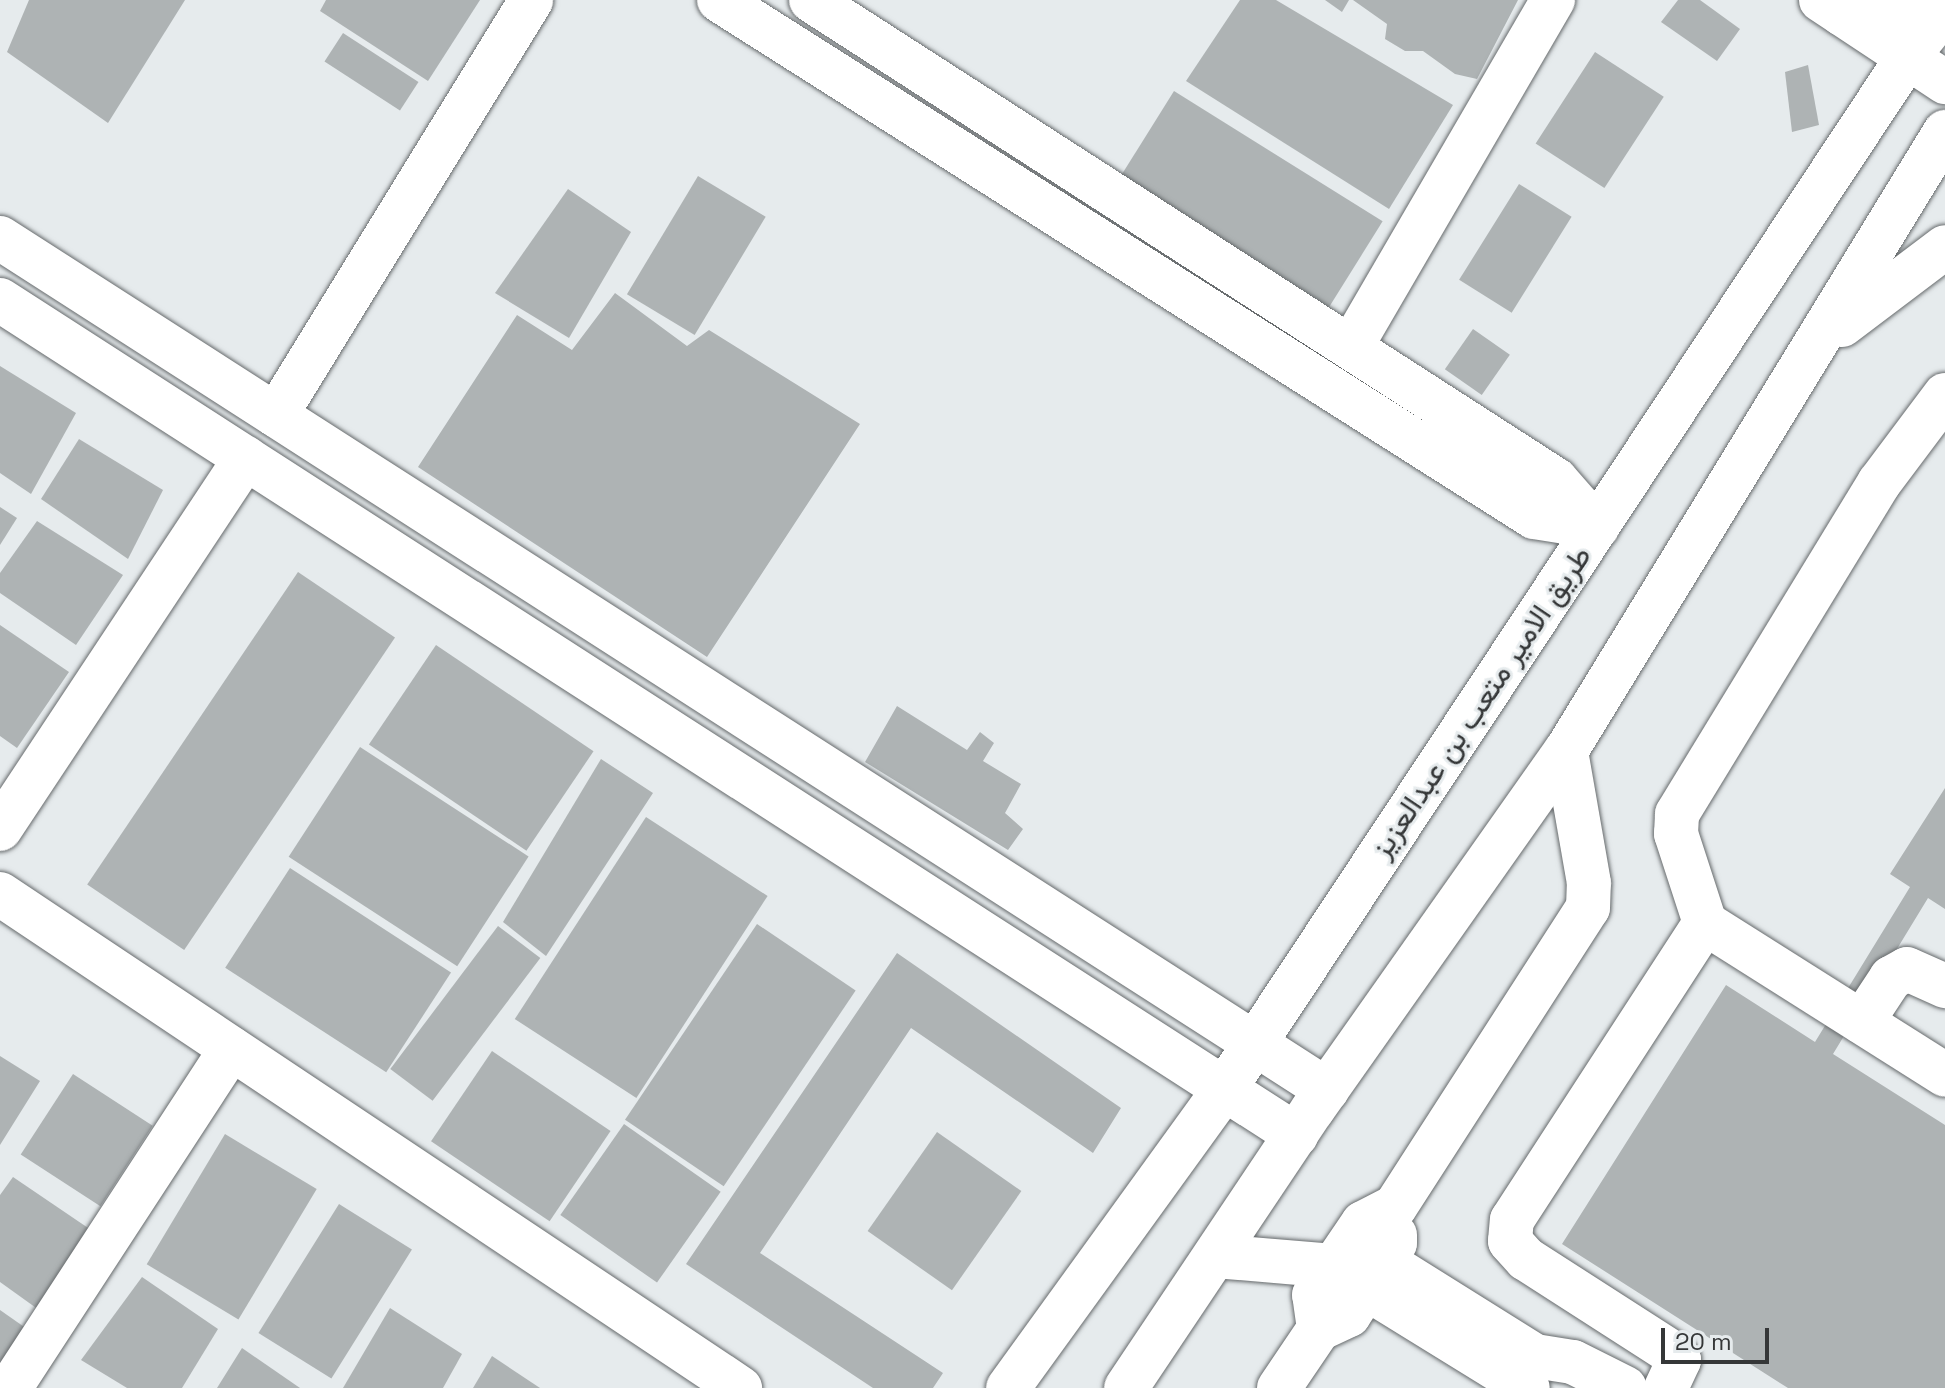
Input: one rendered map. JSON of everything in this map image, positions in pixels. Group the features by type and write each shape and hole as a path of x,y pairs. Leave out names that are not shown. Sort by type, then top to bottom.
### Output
{"street":[{"path":"276,415 531,0"},
{"path":"719,0 1534,517 1597,527"},
{"path":"1351,347 1553,0"},
{"path":"1832,7 1916,9 1922,0"},
{"path":"1932,0 1945,9"},
{"path":"832,6 930,77 1556,480 1597,527"},
{"path":"1832,7 1909,55 1945,82"},
{"name":"طريق الامير متعب بن عبدالعزيز","path":"1008,1388 1226,1087 1909,55 1945,9"},
{"path":"903,117 930,77"},
{"path":"1126,1388 1327,1090 1566,751 1821,342 1945,132"},
{"path":"0,238 1327,1090"},
{"path":"1821,342 1945,247"},
{"path":"0,300 1226,1087 1296,1135"},
{"path":"1945,395 1879,483 1677,814 1676,834 1705,923 1945,1075"},
{"path":"0,829 246,458"},
{"path":"530,640 558,596"},
{"path":"1279,1388 1319,1329 1349,1315 1361,1271 1395,1243 1395,1207 1588,908 1589,883 1566,751"},
{"path":"0,894 740,1388"},
{"path":"1666,1388 1678,1369 1679,1360 1671,1352 1526,1259 1510,1241 1512,1220 1705,923"},
{"path":"1862,1022 1891,978 1907,969 1945,986"},
{"path":"26,1383 231,1049"},
{"path":"1215,1256 1361,1271 1528,1375 1586,1367 1625,1388"}],"building":[{"path":"29,0 185,0 108,123 7,52"},
{"path":"326,0 480,0 428,81 320,11"},
{"path":"1240,0 1276,0 1453,105 1389,209 1186,81"},
{"path":"1325,0 1349,0 1342,12"},
{"path":"1353,0 1518,0 1477,79 1455,74 1423,51 1405,51 1385,39 1387,24"},
{"path":"1678,0 1700,0 1740,29 1717,61 1661,22"},
{"path":"343,33 418,82 400,111 324,62"},
{"path":"1595,52 1664,97 1604,188 1536,143"},
{"path":"1808,65 1819,125 1792,132 1785,72"},
{"path":"1174,91 1383,221 1325,313 1117,183"},
{"path":"698,176 766,217 695,335 627,294"},
{"path":"1519,184 1572,217 1512,313 1459,280"},
{"path":"568,189 631,232 569,338 495,293"},
{"path":"615,293 687,346 709,330 860,424 707,657 418,467 517,315 572,350"},
{"path":"1473,329 1510,355 1482,395 1445,369"},
{"path":"0,366 76,413 31,494 0,473"},
{"path":"79,439 163,490 128,559 41,499"},
{"path":"0,507 17,518 0,545"},
{"path":"37,521 123,575 76,645 0,593 0,573"},
{"path":"298,572 395,637 184,950 87,885"},
{"path":"0,625 69,672 17,748 0,736"},
{"path":"436,645 594,751 526,851 369,744"},
{"path":"897,706 967,750 980,732 994,743 983,761 1021,784 1005,813 1023,829 1008,850 865,762"},
{"path":"360,747 529,856 457,966 289,857"},
{"path":"601,759 653,793 546,956 503,922"},
{"path":"1945,788 1945,909 1928,898 1833,1054 1945,1125 1945,1388 1788,1388 1562,1244 1726,985 1815,1042 1910,887 1890,874"},
{"path":"646,817 768,896 636,1098 515,1019"},
{"path":"290,868 451,973 386,1072 225,968"},
{"path":"757,924 856,991 724,1186 625,1120"},
{"path":"498,926 540,958 433,1101 390,1069"},
{"path":"897,953 1121,1108 1093,1153 911,1028 760,1253 943,1373 933,1388 873,1388 686,1264"},
{"path":"492,1051 611,1131 550,1221 431,1141"},
{"path":"0,1056 40,1081 0,1145"},
{"path":"73,1074 153,1126 100,1206 21,1155"},
{"path":"624,1124 721,1192 657,1283 560,1215"},
{"path":"937,1132 1021,1191 952,1290 868,1231"},
{"path":"225,1134 317,1189 238,1319 147,1264"},
{"path":"13,1177 97,1234 46,1315 0,1282 0,1195"},
{"path":"339,1204 412,1250 331,1378 258,1333"},
{"path":"142,1277 218,1329 182,1388 127,1388 81,1360"},
{"path":"390,1308 462,1354 443,1388 343,1388"},
{"path":"0,1310 30,1331 0,1377"},
{"path":"242,1348 300,1388 217,1388"},
{"path":"492,1356 540,1388 473,1388"}]}
